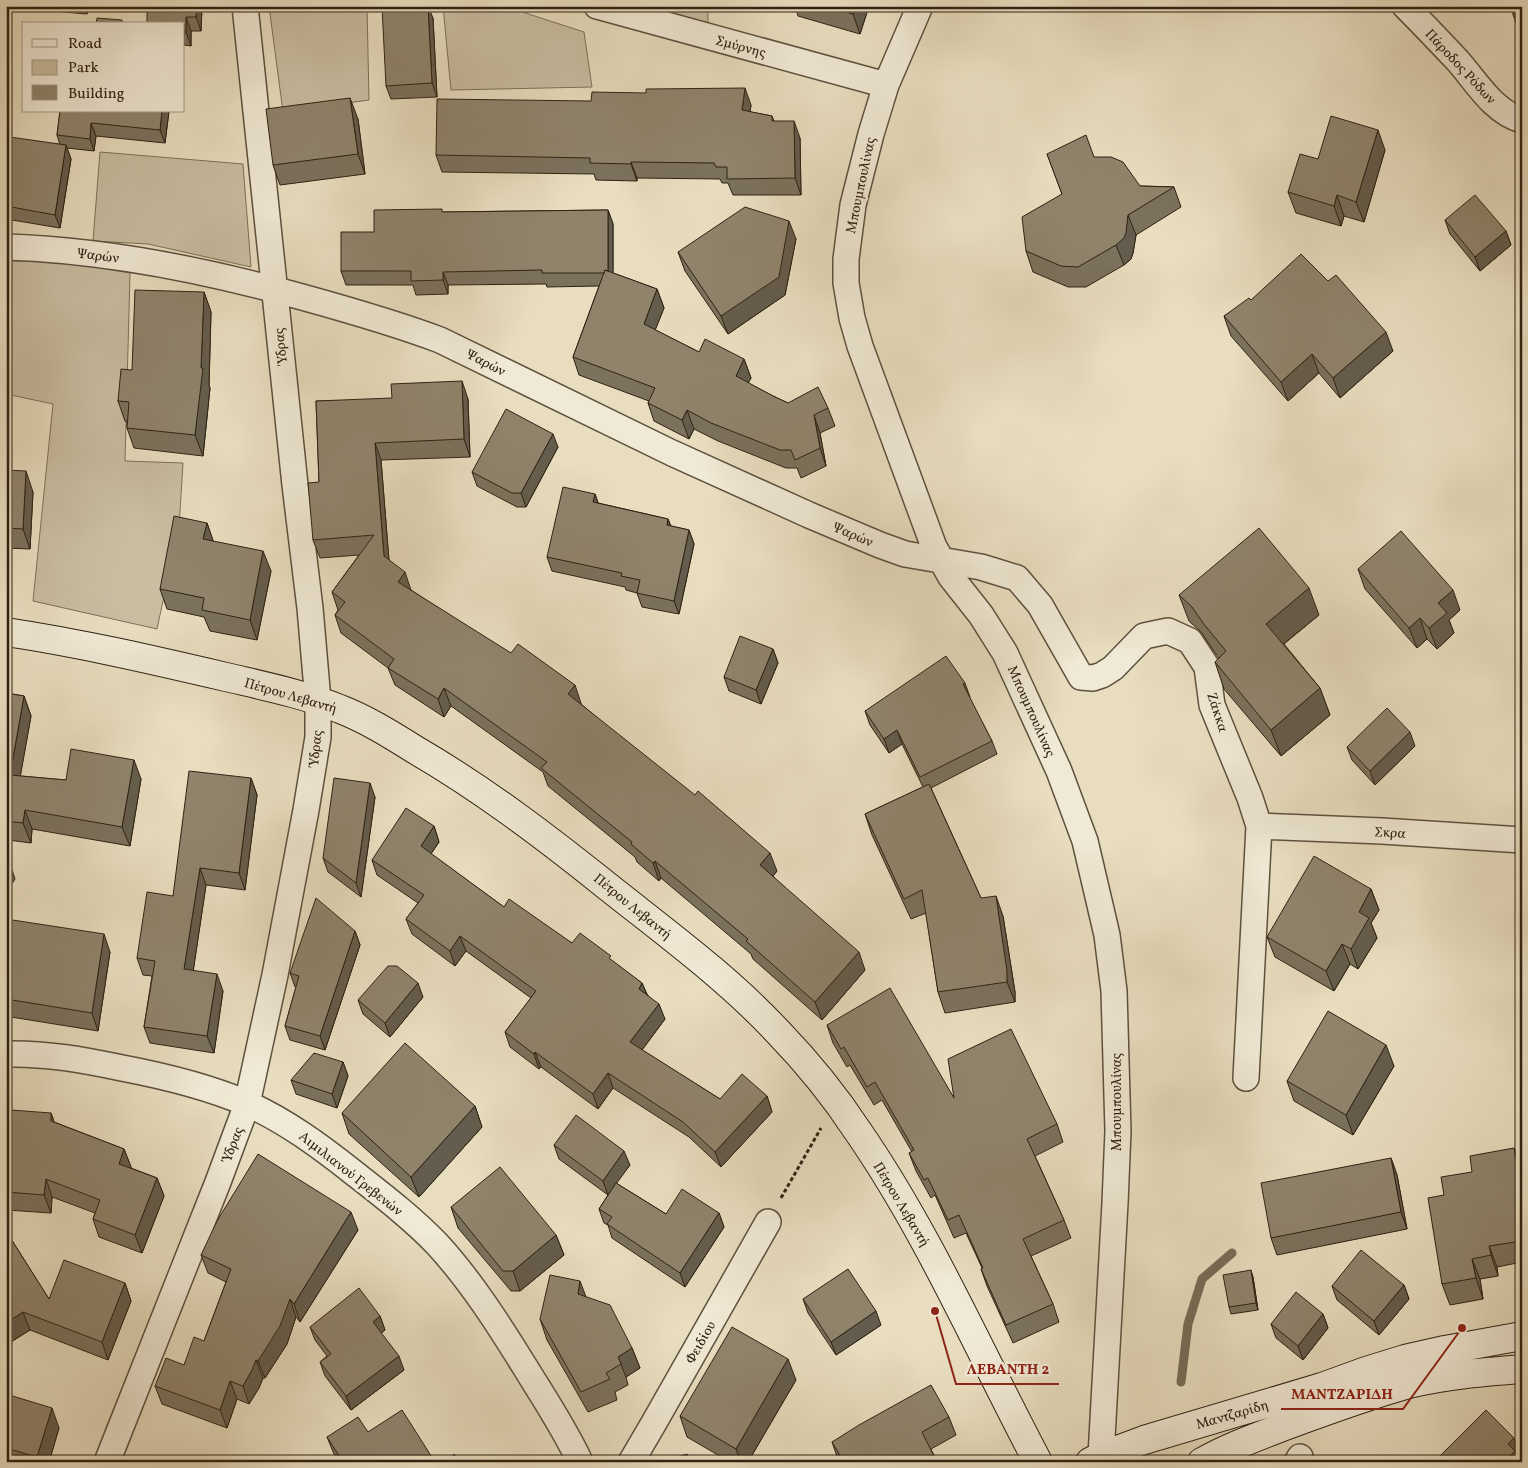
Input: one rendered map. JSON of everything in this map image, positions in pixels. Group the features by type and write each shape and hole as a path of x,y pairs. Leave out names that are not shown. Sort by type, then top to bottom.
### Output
{"street":[{"name":"Ύδρας","path":"107,1462 247,1104 266,1022 318,737 318,701 310,608 274,289 245,6"},
{"name":"Σμύρνης","path":"597,6 886,85"},
{"name":"Μπουμπουλίνας","path":"920,6 886,85 871,134 853,206 846,259 848,302 860,346 940,560 1002,647 1055,762 1085,842 1107,935 1114,991 1118,1130 1115,1213 1096,1459"},
{"name":"Πάροδος Ρόδων","path":"1405,6 1489,98 1506,112 1522,120"},
{"name":"Ψαρών","path":"6,247 56,250 148,261 202,271 274,289 374,318 440,340 574,406 809,515 897,551 940,560"},
{"name":"Ζάκκα","path":"940,560 981,567 1017,578 1040,605 1081,677 1093,678 1102,675 1113,668 1144,636 1168,631 1190,640 1206,667 1212,705 1250,798 1259,826 1246,1078"},
{"name":"Πέτρου Λεβαντή","path":"6,632 113,651 206,672 318,701 358,716 468,782 545,837 695,956 737,992 778,1032 836,1101 859,1132 912,1217 1038,1462"},
{"name":"Σκρα","path":"1259,826 1382,831 1522,840"},
{"name":"Αιμιλιανού Γρεβενών","path":"6,1054 61,1056 150,1073 207,1089 247,1104 278,1119 327,1151 415,1223 437,1244 478,1296 520,1358 580,1462"},
{"name":"Φειδίου","path":"631,1462 768,1222"},
{"name":"Μαντζαρίδη","path":"1096,1459 1144,1440 1322,1387 1406,1359 1522,1336"},
{"name":"Μαντζαρίδη","path":"1202,1462 1214,1455 1308,1418 1410,1384 1476,1373 1522,1369"}],"path":[{"path":"768,1222 836,1101"}],"green space":[{"path":"269,6 367,6 369,100 283,112"},
{"path":"443,6 504,6 584,32 592,87 451,90"},
{"path":"649,6 708,6 708,23"},
{"path":"100,152 243,164 251,267 148,244 93,241"},
{"path":"6,261 62,261 130,273 125,461 183,463 179,527 157,629 33,601 53,404 6,394"}],"building":[{"path":"147,6 197,6 196,17 186,17 186,32 185,22 147,22"},
{"path":"428,6 432,83 386,86 382,7"},
{"path":"827,6 855,6 853,14"},
{"path":"1512,6 1522,6 1522,18"},
{"path":"97,18 122,20 122,22 96,22"},
{"path":"745,88 742,110 772,116 772,121 794,121 795,178 727,179 727,167 716,167 714,163 590,163 590,158 436,155 437,99 591,101 592,92 646,93 646,89"},
{"path":"350,98 358,154 273,165 266,109"},
{"path":"60,112 162,112 160,130 91,123 90,139 57,135"},
{"path":"1331,116 1378,130 1356,202 1337,195 1334,206 1288,192 1300,154 1318,159"},
{"path":"1086,135 1094,157 1111,157 1123,162 1140,186 1174,187 1128,215 1124,238 1116,245 1078,267 1061,266 1026,251 1022,217 1062,194 1047,154"},
{"path":"10,137 66,145 55,215 6,206 6,160"},
{"path":"1475,195 1506,231 1475,257 1445,220"},
{"path":"745,207 789,221 779,277 721,316 678,252"},
{"path":"442,209 442,212 608,210 608,271 605,270 604,273 542,273 542,270 443,272 443,280 411,281 411,271 341,271 341,232 374,232 374,210"},
{"path":"1301,254 1328,281 1336,275 1386,332 1333,378 1312,354 1281,382 1224,316 1249,298 1251,300"},
{"path":"605,270 657,289 644,324 699,352 705,339 744,359 736,376 788,403 818,387 828,408 814,415 820,448 795,460 791,450 780,450 711,423 687,410 682,420 648,403 655,388 573,357"},
{"path":"135,290 204,292 201,368 203,368 195,435 127,428 129,402 118,401 121,369 132,370"},
{"path":"462,381 464,439 375,443 384,556 405,572 398,582 511,653 518,644 575,685 568,694 695,795 698,791 770,853 760,865 859,952 815,1002 746,941 748,939 655,861 653,863 631,844 632,842 541,768 547,762 444,688 438,699 388,668 394,659 335,615 345,602 332,592 374,535 313,540 308,483 319,482 316,401 392,398 391,384"},
{"path":"506,409 553,434 521,493 512,493 472,472"},
{"path":"6,470 26,471 23,529 6,528"},
{"path":"563,487 595,494 593,502 668,519 667,525 689,530 674,601 637,593 640,580 621,576 622,573 547,557"},
{"path":"174,516 207,523 203,539 263,551 250,620 202,610 204,598 160,589"},
{"path":"1259,528 1309,588 1266,624 1320,688 1271,730 1215,662 1226,651 1192,607 1179,595"},
{"path":"1401,531 1453,590 1438,603 1447,613 1429,628 1420,618 1409,628 1358,569"},
{"path":"740,636 773,649 756,690 724,677"},
{"path":"946,656 965,683 963,684 992,741 920,777 897,730 884,739 865,711"},
{"path":"6,693 24,696 10,775 66,780 71,749 134,760 122,827 25,810 23,823 6,821"},
{"path":"1387,708 1410,732 1370,771 1347,747"},
{"path":"189,771 251,778 239,873 200,868 184,969 217,974 207,1036 144,1027 155,961 137,958 147,892 173,896"},
{"path":"334,778 370,783 356,883 323,858"},
{"path":"929,784 981,898 996,896 1007,982 938,992 922,890 904,899 865,814"},
{"path":"406,808 434,826 421,846 504,907 509,899 572,943 580,933 611,956 609,958 642,983 639,989 659,1004 630,1042 720,1099 742,1074 767,1096 715,1152 683,1122 608,1073 593,1094 505,1032 536,991 460,936 450,951 406,919 424,895 372,860"},
{"path":"1314,856 1371,889 1359,912 1369,918 1351,949 1342,944 1326,971 1267,937"},
{"path":"316,898 355,931 320,1036 285,1026 299,976 290,973"},
{"path":"6,919 104,934 92,1013 6,999"},
{"path":"388,966 397,966 418,983 385,1023 358,1000"},
{"path":"890,988 954,1098 948,1059 1011,1029 1057,1124 1027,1139 1064,1220 1023,1239 1053,1304 1006,1325 959,1215 948,1220 928,1178 924,1180 909,1153 914,1150 875,1082 867,1087 844,1047 841,1049 827,1025"},
{"path":"1328,1011 1386,1045 1346,1115 1287,1081"},
{"path":"405,1043 475,1106 411,1177 342,1113"},
{"path":"314,1053 343,1062 332,1094 291,1080"},
{"path":"11,1110 51,1113 51,1121 124,1149 119,1164 157,1178 135,1235 93,1219 100,1200 46,1179 44,1195 6,1192 6,1126 10,1126"},
{"path":"576,1115 624,1151 603,1181 554,1145"},
{"path":"1514,1148 1522,1192 1522,1241 1489,1246 1491,1255 1472,1259 1476,1278 1442,1284 1428,1198 1444,1195 1441,1177 1472,1172 1470,1156"},
{"path":"258,1154 351,1212 294,1304 290,1299 280,1326 258,1361 256,1360 243,1386 230,1381 220,1410 155,1386 166,1358 184,1365 194,1337 204,1341 231,1269 201,1255 217,1221"},
{"path":"1391,1158 1401,1212 1271,1238 1261,1183"},
{"path":"500,1167 556,1235 513,1271 503,1271 451,1207"},
{"path":"616,1183 666,1214 682,1189 719,1213 680,1273 607,1224 612,1217 599,1209"},
{"path":"6,1231 49,1299 64,1260 125,1283 102,1342 23,1312 6,1323"},
{"path":"1361,1250 1404,1285 1374,1321 1332,1286"},
{"path":"848,1269 876,1311 831,1342 803,1299"},
{"path":"1251,1270 1256,1303 1229,1307 1223,1275"},
{"path":"550,1275 580,1281 578,1294 610,1305 632,1348 618,1357 621,1364 606,1373 610,1379 581,1392 540,1319"},
{"path":"359,1288 380,1316 373,1322 399,1356 346,1396 320,1362 331,1354 310,1327"},
{"path":"1296,1292 1323,1314 1298,1346 1271,1324"},
{"path":"732,1327 788,1359 736,1449 680,1416"},
{"path":"931,1385 949,1417 922,1432 937,1462 844,1462 832,1442"},
{"path":"6,1394 52,1408 37,1457 6,1448"},
{"path":"402,1410 435,1462 343,1462 327,1437 358,1417 368,1432"},
{"path":"1486,1410 1514,1438 1508,1444 1515,1451 1504,1462 1434,1462"},
{"path":"454,1454 463,1462 448,1462"},
{"path":"687,1454 689,1462 663,1462"}],"waterway":[{"path":"1181,1382 1188,1324 1202,1279 1232,1253"}],"place":[{"name":"ΛΕΒΑΝΤΗ 2","path":"935,1311"},
{"name":"ΜΑΝΤΖΑΡΙΔΗ","path":"1462,1328"}]}
